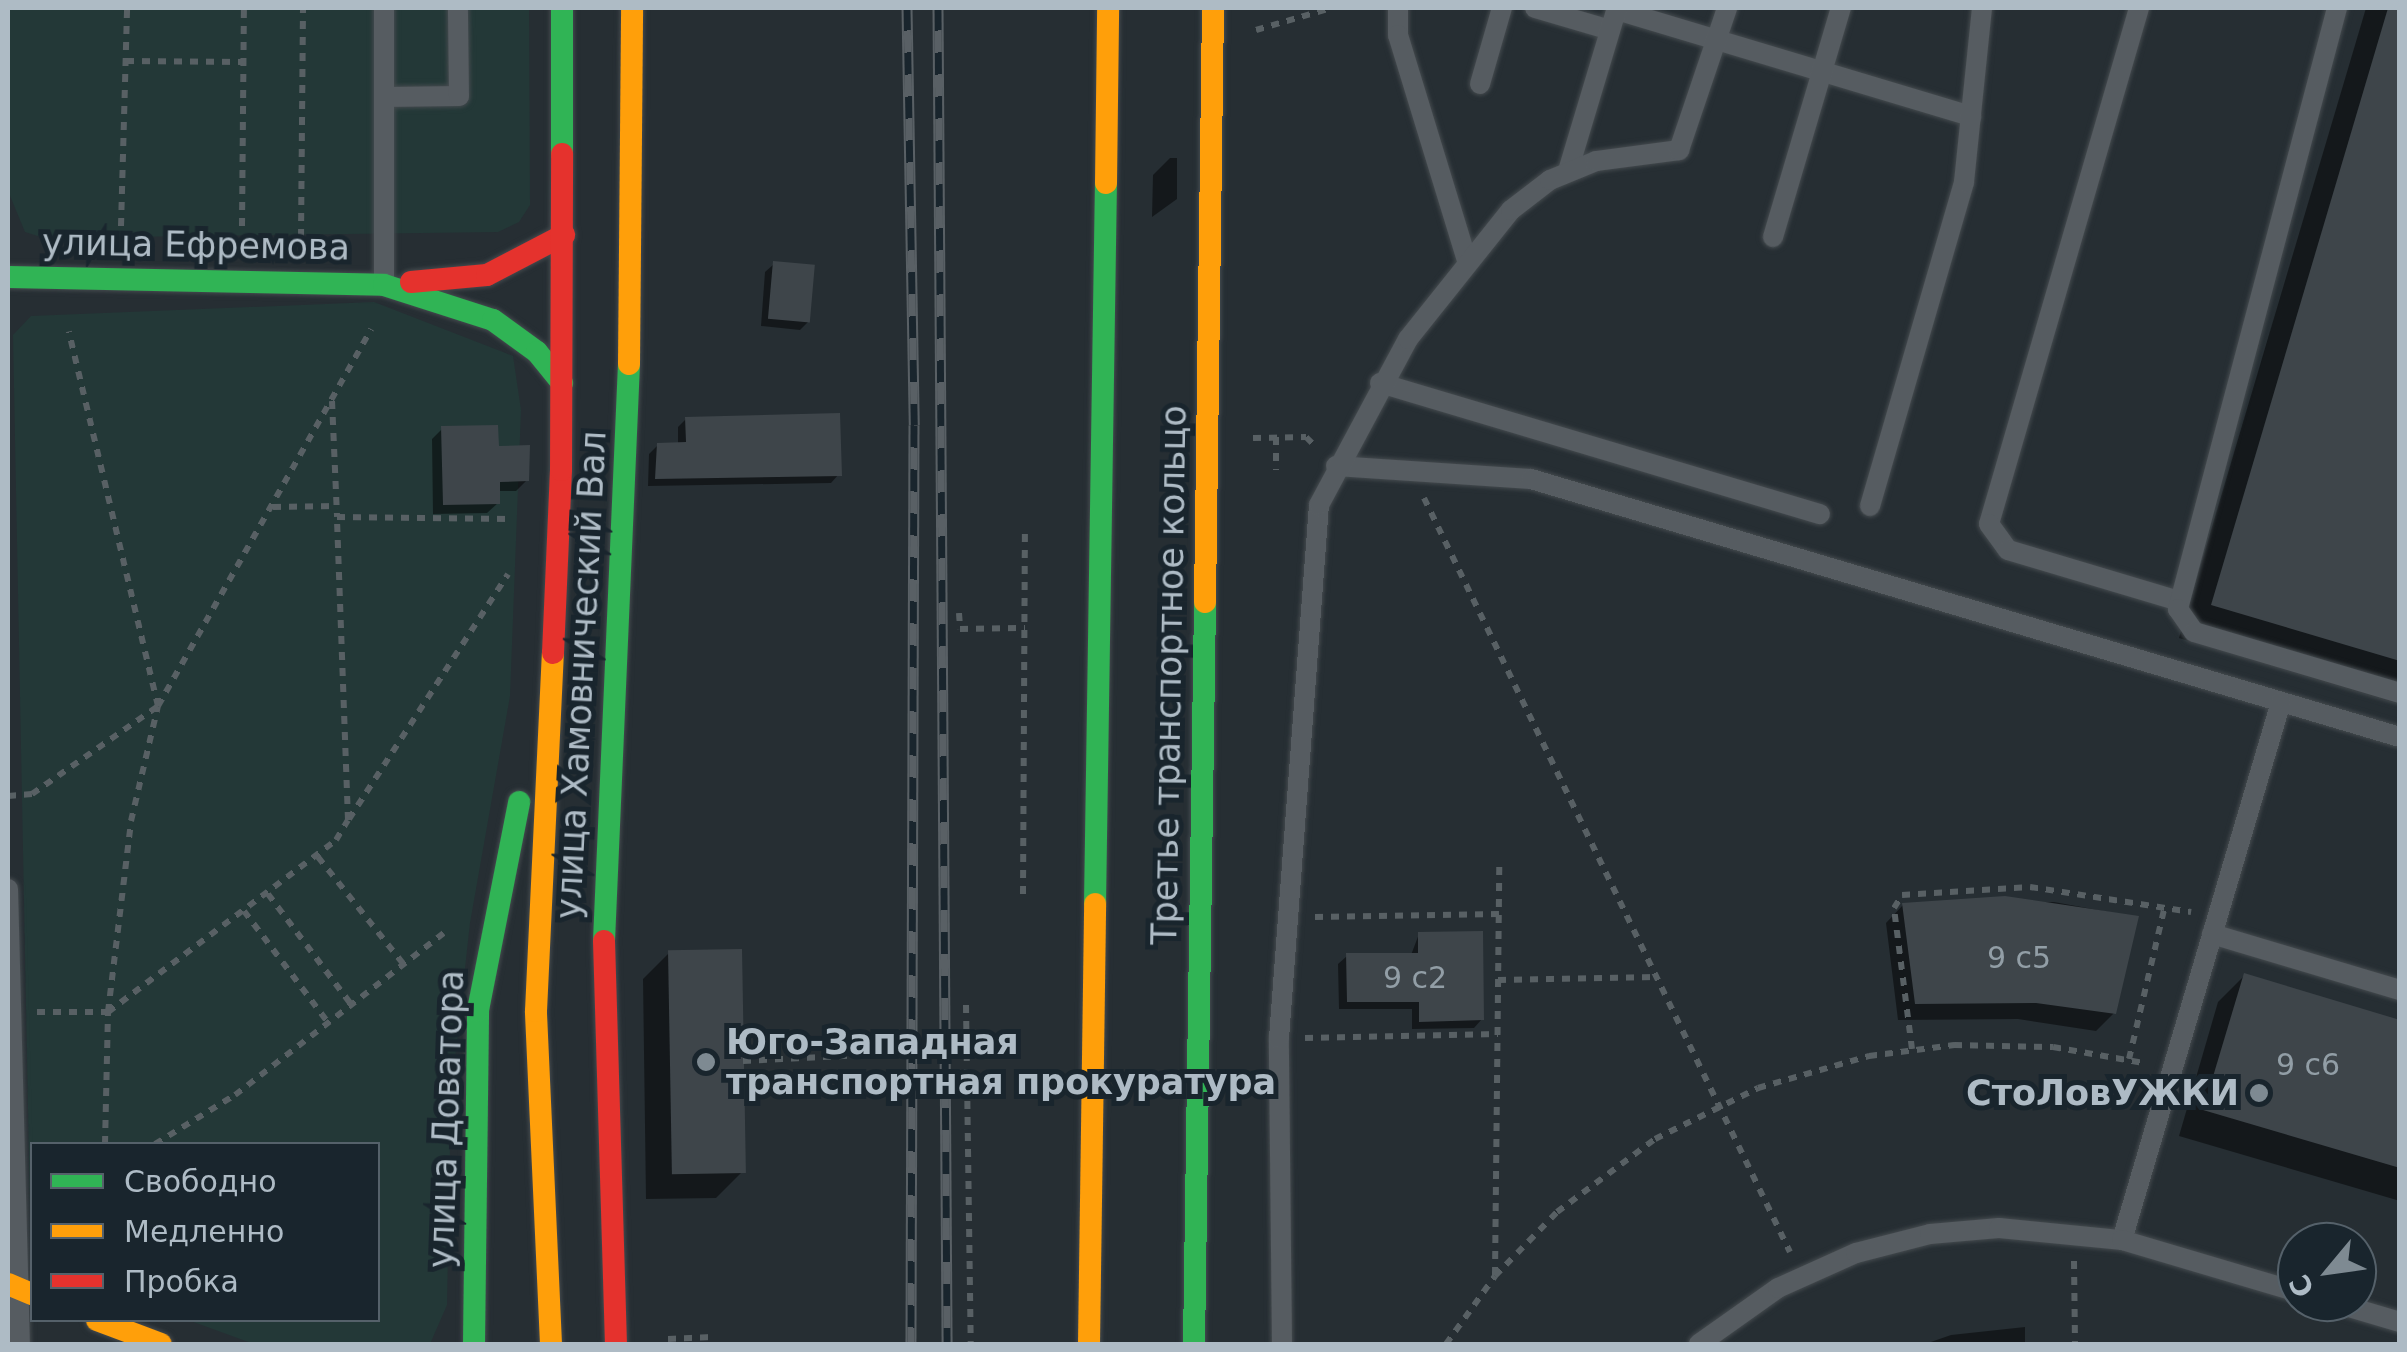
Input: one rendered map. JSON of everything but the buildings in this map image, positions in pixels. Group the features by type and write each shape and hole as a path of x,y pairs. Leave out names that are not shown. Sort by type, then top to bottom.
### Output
{"main road":[{"name":"улица Хамовнический Вал","path":"551,1344 536,1011 562,383 562,8"},
{"name":"улица Хамовнический Вал","path":"616,1344 601,1008 633,205 632,8"},
{"name":"Третье транспортное кольцо","path":"1089,1344 1108,8"},
{"name":"Третье транспортное кольцо","path":"1194,1344 1213,8"},
{"path":"1210,216 1237,25"},
{"name":"улица Ефремова","path":"427,296 527,288 564,274 633,205"},
{"name":"улица Ефремова","path":"8,276 301,279 384,285 486,276 517,265 564,235"},
{"name":"улица Ефремова","path":"384,285 493,320 537,352 562,383"},
{"name":"улица Доватора","path":"474,1344 478,1010 551,663"},
{"path":"102,1322 161,1344"}],"lane":[{"path":"384,8 384,285"},
{"path":"386,97 460,96 458,8"},
{"path":"1398,8 1398,35 1467,261"},
{"path":"1480,84 1502,8"},
{"path":"1535,8 1615,16 1717,40 1971,116"},
{"path":"1282,1344 1279,1038 1292,918 1315,524 1336,466 1380,382 1467,261 1511,210 1568,171 1596,161 1679,150 1727,8"},
{"path":"1774,236 1841,8"},
{"path":"1870,506 1964,182 1982,8"},
{"path":"2139,8 1989,524 2008,550 2178,601"},
{"path":"2337,8 2178,601 2180,617 2194,632 2400,693"},
{"path":"1568,171 1615,16"},
{"path":"1380,382 1820,514"},
{"path":"1336,466 1531,478 2400,737"},
{"path":"2122,1240 2281,702"},
{"path":"8,889 20,1344"},
{"path":"2214,927 2400,990"},
{"path":"1698,1344 1801,1276 1856,1253 1930,1234 1999,1228 2074,1232 2122,1240 2277,1286"}],"path":[{"path":"121,226 127,8"},
{"path":"242,226 244,8"},
{"path":"301,279 302,8"},
{"path":"126,61 244,62"},
{"path":"105,1142 108,1012 131,820 158,706 379,315"},
{"path":"69,331 158,706"},
{"path":"332,401 348,820"},
{"path":"1276,438 1276,470"},
{"path":"1410,470 1801,1276"},
{"path":"272,507 337,506"},
{"path":"337,517 510,519"},
{"path":"1023,894 1026,534"},
{"path":"47,1012 108,1012 318,857 348,820 508,574"},
{"path":"959,613 960,629 1025,628"},
{"path":"8,796 32,794 158,706"},
{"path":"318,857 405,966"},
{"path":"1495,1276 1499,861"},
{"path":"1912,1049 1894,908 1902,895 2030,888 2165,906 2214,927"},
{"path":"268,894 353,1007"},
{"path":"2129,1059 2165,906"},
{"path":"244,911 330,1025"},
{"path":"1292,918 1499,914"},
{"path":"158,1142 330,1025 458,920"},
{"path":"1498,980 1656,977"},
{"path":"966,1005 970,1344"},
{"path":"1279,1038 1498,1034"},
{"path":"1446,1344 1495,1276 1605,1173 1719,1104 1808,1071 1912,1049 2007,1044 2129,1059 2172,1070"},
{"path":"743,1061 884,1054"},
{"path":"2074,1232 2074,1344"},
{"path":"668,1339 712,1337"}],"green space":[{"path":"8,8 529,8 530,205 519,222 498,232 44,238 25,232 8,191"},
{"path":"374,302 513,356 521,410 510,696 470,923 451,1095 447,1305 430,1344 254,1344 194,1322 380,1322 380,1142 30,1142 30,1210 13,335 31,316"}],"railway":[{"path":"907,8 914,425 911,1344"},
{"path":"938,8 947,1344"}],"traffic: fast":[{"path":"562,8 562,154"},
{"path":"1095,904 1106,183"},
{"path":"8,277 384,285 493,320 537,352 562,383"},
{"path":"604,941 629,364"},
{"path":"1194,1344 1205,602"},
{"path":"474,1344 478,1010 519,802"}],"traffic: slow":[{"path":"629,364 632,8"},
{"path":"1106,183 1108,8"},
{"path":"1205,602 1213,8"},
{"path":"551,1344 536,1011 553,653"},
{"path":"1089,1344 1095,904"},
{"path":"8,1284 30,1293"},
{"path":"102,1322 161,1344"}],"traffic: jam":[{"path":"553,653 561,470 562,154"},
{"path":"411,282 487,275 564,235"},
{"path":"604,941 616,1344"}],"place":[{"name":"Юго-Западная транспортная прокуратура","path":"706,1062"},
{"name":"СтоЛовУЖКИ","path":"2259,1093"}]}
